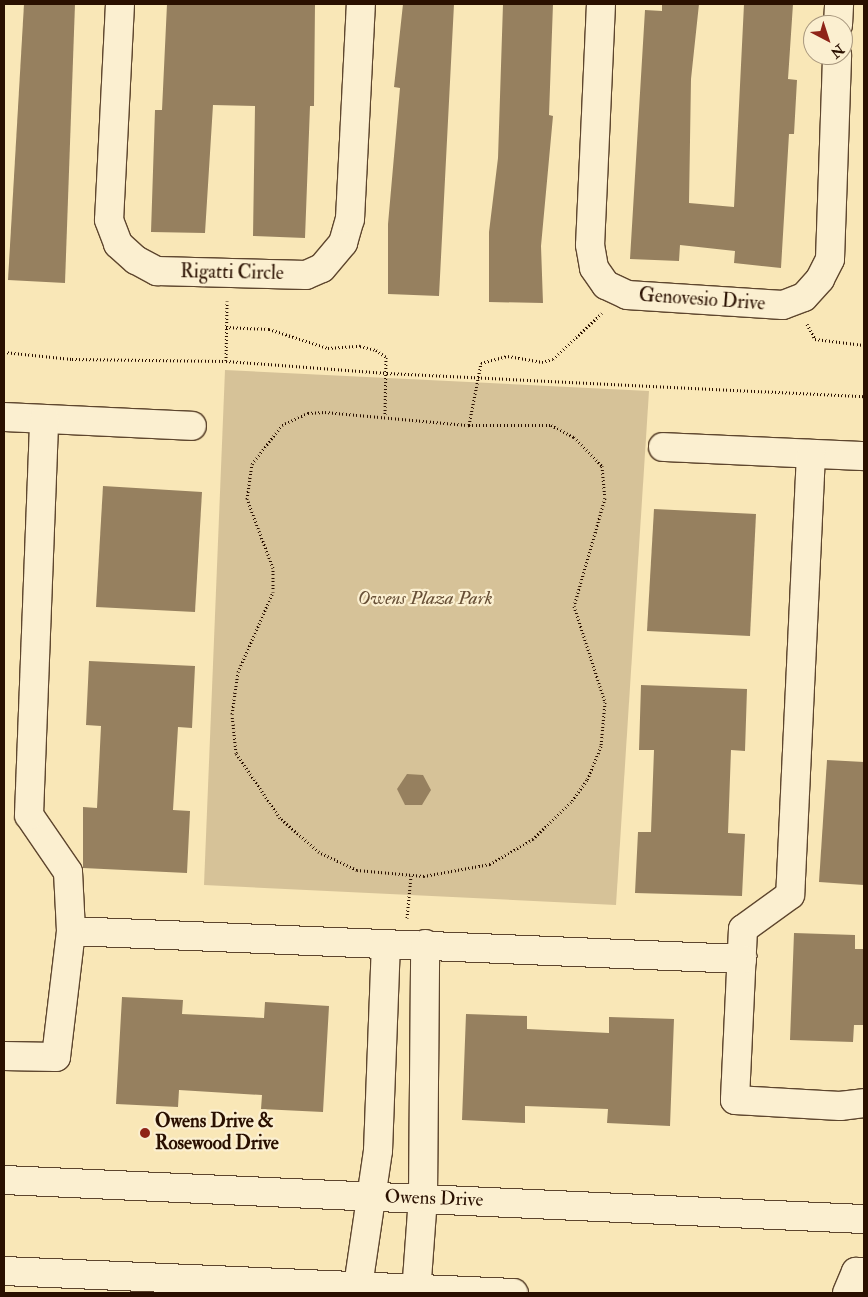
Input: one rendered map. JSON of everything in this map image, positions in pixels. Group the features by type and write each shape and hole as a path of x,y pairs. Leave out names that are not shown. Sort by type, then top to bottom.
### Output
{"street":[{"name":"Rigatti Circle","path":"120,4 109,220 118,244 136,260 158,271 306,275 322,268 343,243 350,219 361,4"},
{"name":"Genovesio Drive","path":"601,4 590,245 594,268 606,286 621,292 783,305 794,301"},
{"path":"794,301 804,297 820,279 830,258 837,65"},
{"path":"4,417 192,426"},
{"path":"4,1056 56,1057 70,931 68,872 29,815 44,419"},
{"path":"663,447 864,456"},
{"path":"811,454 790,895 743,929 735,1100 840,1106 864,1103"},
{"path":"70,931 742,959"},
{"path":"358,1289 405,944"},
{"path":"405,944 423,1197 416,1290"},
{"name":"Owens Drive","path":"4,1180 423,1197 864,1219"},
{"path":"4,1270 30,1282 233,1280 358,1289 514,1293"},
{"path":"847,1293 856,1272 864,1272"},
{"path":"233,1280 261,1293"}],"path":[{"path":"226,361 228,273"},
{"path":"469,425 476,377 481,363 508,356 542,362 553,358 589,328 621,292"},
{"path":"794,301 815,339 864,345"},
{"path":"226,327 270,329 328,348 360,346 376,350 386,357 385,416"},
{"path":"4,352 72,359 226,361 387,373 864,396"},
{"path":"324,412 385,416 469,425 551,425 574,437 602,466 605,498 574,606 597,668 605,702 601,746 587,780 571,802 533,839 490,864 456,873 411,876 358,870 319,852 298,835 256,787 236,753 232,724 238,672 273,592 273,568 246,499 252,464 269,438 297,417 324,412"},
{"path":"405,944 411,876"}],"green space":[{"name":"Owens Plaza Park","path":"225,370 649,391 616,905 204,885"}],"building":[{"path":"24,4 75,4 65,283 8,280"},
{"path":"167,4 315,4 314,106 310,106 305,238 253,236 255,106 213,105 205,233 151,232 155,110 162,110"},
{"path":"403,4 454,4 439,296 388,294 388,224 400,88 394,87"},
{"path":"503,4 553,4 549,115 553,116 541,246 543,303 489,302 489,232 498,158"},
{"path":"662,4 699,4 691,79 689,203 734,207 744,4 793,4 788,79 797,80 794,134 789,134 781,268 734,263 735,251 680,245 679,261 630,259 645,10 662,11"},
{"path":"103,486 202,492 195,612 96,607"},
{"path":"654,509 756,514 750,636 647,631"},
{"path":"89,661 195,666 192,728 178,727 173,810 190,811 187,873 83,868 83,807 97,808 101,726 86,725"},
{"path":"641,685 747,689 745,751 731,750 728,833 745,834 742,896 635,893 638,832 651,832 654,750 639,750"},
{"path":"827,760 864,762 864,885 819,882"},
{"path":"407,774 423,775 431,790 422,805 405,805 397,789"},
{"path":"794,933 855,935 855,949 864,949 864,1025 854,1025 853,1042 790,1040"},
{"path":"122,997 183,1000 182,1014 264,1018 265,1002 329,1006 323,1112 261,1109 262,1095 179,1090 178,1107 116,1104"},
{"path":"466,1014 527,1016 527,1029 609,1033 609,1017 674,1019 670,1126 607,1123 608,1109 525,1106 525,1123 462,1120"}],"place":[{"name":"Owens Drive & Rosewood Drive","path":"145,1133"}]}
